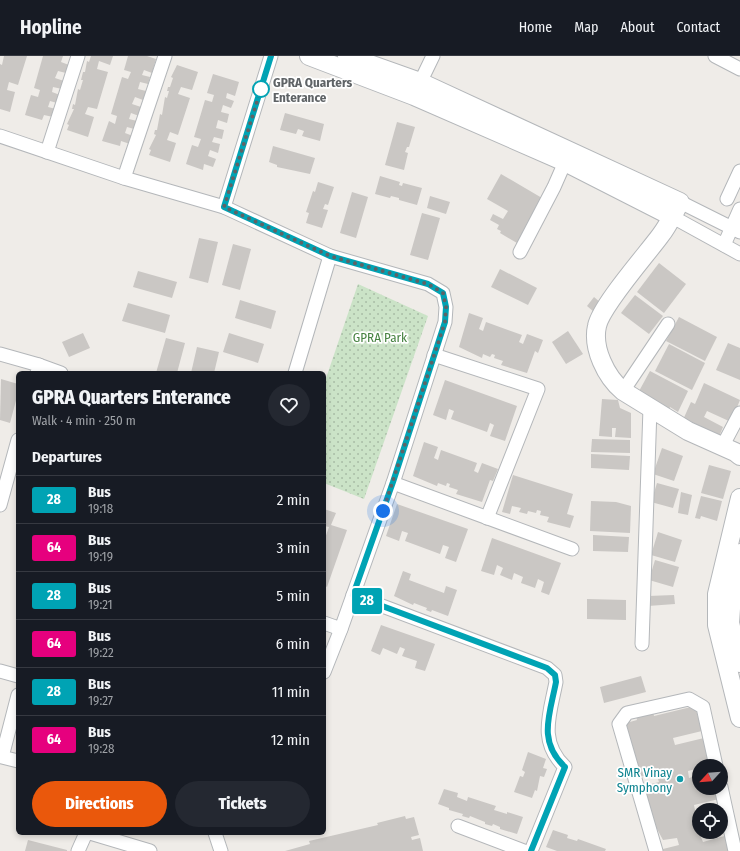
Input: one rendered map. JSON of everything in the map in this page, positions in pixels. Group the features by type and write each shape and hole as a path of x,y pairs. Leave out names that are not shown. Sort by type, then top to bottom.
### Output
{"street":[{"path":"47,152 78,56"},
{"path":"124,178 165,56"},
{"path":"224,207 271,56"},
{"path":"309,56 417,89 565,162 676,209 736,230"},
{"path":"347,56 676,209 724,245 740,254"},
{"path":"417,89 433,56"},
{"path":"715,56 740,69"},
{"path":"0,136 124,178 224,207 330,256 428,284 443,293 446,307 445,322 393,482 326,667"},
{"path":"520,252 554,187 565,162"},
{"path":"727,200 740,171"},
{"path":"676,209 662,234 608,305 597,325 595,343 604,365 616,386 623,392 688,431 722,446 740,456"},
{"path":"724,245 736,230 740,209"},
{"path":"296,371 330,256"},
{"path":"623,392 668,324"},
{"path":"0,354 38,369 50,371"},
{"path":"434,355 538,389 487,518"},
{"path":"642,644 650,408"},
{"path":"722,446 740,413"},
{"path":"0,505 16,447"},
{"path":"393,482 572,549"},
{"path":"740,498 717,594 717,625 740,718"},
{"path":"740,552 732,594 730,623 740,663"},
{"path":"353,595 547,668 555,675 556,682 547,736 554,757 565,767 531,851"},
{"path":"326,624 341,629"},
{"path":"0,671 16,675"},
{"path":"656,851 619,724 627,713 689,699 703,707 714,759"},
{"path":"16,703 1,760 16,761"},
{"path":"723,795 735,851"},
{"path":"458,826 524,851"},
{"path":"78,851 85,835"},
{"path":"97,835 150,851"},
{"path":"216,835 221,851"}],"green space":[{"name":"GPRA Park","path":"358,284 428,316 364,499 326,484 326,378"}],"building":[{"path":"4,56 27,56 18,85 9,82 7,90 15,92 10,112 0,109 0,64 2,65"},
{"path":"43,56 63,56 61,62 69,65 66,73 58,71 55,78 64,81 62,89 53,87 52,92 60,95 57,103 50,101 48,107 56,109 53,117 44,115 42,120 25,115 31,95 38,97 40,90 34,88"},
{"path":"91,56 113,56 110,65 99,61 97,69 108,72 97,109 88,107 85,114 94,117 88,137 67,130 69,125 67,124 74,109 72,109 73,104 75,105 78,89 80,90 83,80 81,80 83,72 85,72 87,61 89,62"},
{"path":"128,56 147,56 156,59 152,73 144,70 142,75 150,77 148,84 140,82 138,89 146,91 143,100 135,97 132,104 141,107 139,116 131,113 129,119 137,121 134,129 127,127 125,133 133,136 130,144 121,141 120,146 102,141 109,121 115,124 117,116 111,114 122,77 128,79 131,72 124,70"},
{"path":"177,65 198,72 192,90 181,87 178,94 190,98 178,135 170,132 167,140 176,143 170,162 149,155 151,150 149,149 156,135 154,134 155,130 157,130 160,114 162,115 165,97 167,98 169,91 167,91 168,87 170,87 173,78 171,77"},
{"path":"213,74 239,82 235,96 227,93 226,98 234,101 231,108 223,105 221,112 229,114 227,123 218,120 216,128 224,130 222,139 214,137 212,142 220,144 218,153 210,150 208,156 216,159 213,167 204,164 203,170 186,164 192,145 198,147 201,139 194,137 205,100 212,102 214,95 207,93"},
{"path":"285,113 324,124 320,141 302,136 304,131 298,129 296,134 280,130"},
{"path":"397,122 415,127 409,147 407,147 405,152 408,153 404,170 385,165"},
{"path":"273,146 315,158 310,174 277,167 277,165 269,162"},
{"path":"501,174 542,198 517,243 500,233 501,231 497,229 499,225 490,220 493,214 503,219 508,211 487,199"},
{"path":"380,176 400,182 399,185 402,186 403,183 422,188 417,205 399,200 399,198 391,196 390,198 375,194"},
{"path":"318,182 334,187 328,205 325,204 323,209 328,210 322,228 306,223 309,213 306,212 313,191 315,192"},
{"path":"352,192 368,197 356,238 340,233"},
{"path":"430,196 450,202 446,214 427,208"},
{"path":"422,213 440,218 428,260 410,255"},
{"path":"199,238 218,242 208,283 189,278"},
{"path":"233,244 251,249 240,290 222,285"},
{"path":"659,263 686,284 664,313 637,292"},
{"path":"500,269 537,288 528,305 491,287"},
{"path":"138,271 177,282 172,298 133,287"},
{"path":"635,295 663,316 649,334 621,313"},
{"path":"594,297 601,303 594,312 587,306"},
{"path":"240,300 276,311 271,329 235,318"},
{"path":"128,303 170,315 165,333 122,321"},
{"path":"469,313 483,318 479,329 483,331 486,322 522,335 519,342 523,344 527,334 543,340 538,353 535,351 527,373 501,365 503,361 494,358 495,355 492,354 490,357 483,354 482,358 459,347"},
{"path":"679,317 717,337 705,361 666,341"},
{"path":"568,331 583,354 566,364 552,342"},
{"path":"83,333 90,348 69,357 62,342"},
{"path":"229,333 264,344 258,363 223,352"},
{"path":"166,338 185,343 178,371 157,371"},
{"path":"728,343 740,348 740,380 716,370"},
{"path":"669,344 705,363 692,390 655,371"},
{"path":"197,347 219,352 214,371 191,371"},
{"path":"650,371 688,391 678,412 670,407 669,410 638,393"},
{"path":"1,379 16,383 16,400 10,423 0,420"},
{"path":"445,380 517,406 505,441 490,436 494,425 490,423 487,432 451,419 454,411 449,409 446,420 433,415"},
{"path":"704,383 740,400 731,422 707,411 704,417 723,427 718,439 682,422 691,402 695,404"},
{"path":"602,399 618,400 620,408 631,413 631,438 615,437 616,428 612,428 612,437 599,436"},
{"path":"592,439 630,440 630,453 591,452"},
{"path":"424,442 438,447 434,458 438,460 441,450 477,463 474,471 478,473 482,463 498,469 493,481 490,480 482,502 456,494 458,490 449,487 450,484 447,483 446,486 438,483 437,486 413,476"},
{"path":"662,448 683,456 674,481 653,474"},
{"path":"591,454 630,456 629,470 591,468"},
{"path":"709,465 731,471 723,499 701,493"},
{"path":"513,475 573,494 567,514 574,516 570,528 547,522 549,517 540,515 541,511 537,510 536,513 528,511 527,514 519,512 521,508 512,506 510,514 502,512"},
{"path":"657,483 679,489 673,508 651,502"},
{"path":"681,492 692,495 688,515 678,513"},
{"path":"701,496 722,501 717,521 701,516 700,519 695,518"},
{"path":"591,501 616,502 631,506 630,533 590,531"},
{"path":"397,504 468,529 456,562 445,558 449,547 443,545 440,554 405,541 408,533 402,531 399,541 386,536"},
{"path":"326,510 336,513 331,525 347,530 327,587 326,535 329,527 326,526"},
{"path":"658,532 682,540 675,562 651,555"},
{"path":"593,535 629,537 628,552 593,551"},
{"path":"492,538 561,563 549,595 541,592 544,582 538,579 535,588 521,583 523,577 514,573 512,580 500,575 503,568 497,565 494,575 481,571"},
{"path":"655,560 679,567 673,587 649,580"},
{"path":"403,571 411,574 409,580 444,593 446,586 457,590 448,616 432,610 431,612 426,610 427,608 414,603 413,605 394,596"},
{"path":"674,595 675,604 648,606 648,596"},
{"path":"587,599 626,600 626,620 587,619"},
{"path":"381,625 435,644 425,671 415,668 417,661 402,656 405,649 400,647 397,654 383,648 380,655 371,651"},
{"path":"641,676 646,692 604,703 600,687"},
{"name":"SMR Vinay Symphony","path":"695,706 702,731 673,738 675,745 704,738 709,759 692,759 692,770 688,771 689,778 692,777 692,795 718,795 719,799 702,803 692,803 692,839 702,839 703,842 714,839 728,839 728,835 732,851 663,851 663,849 679,845 677,838 663,840 650,816 643,786 659,782 658,779 665,778 663,771 640,777 626,723 637,720 636,716 653,712 654,716"},
{"path":"528,752 546,759 543,768 547,769 544,777 540,776 537,791 535,790 532,798 514,792 520,776 523,777 525,772 522,770"},
{"path":"444,789 458,793 457,797 467,801 468,797 496,806 494,810 523,817 517,834 500,829 500,827 493,824 492,826 485,824 485,822 470,816 469,818 462,816 463,814 449,810 449,808 438,804"},
{"path":"405,816 406,819 414,817 419,835 411,837 412,840 420,838 423,851 285,851 310,844 309,841 378,825 377,823"},
{"path":"553,830 568,835 567,838 577,841 578,839 606,849 605,851 557,851 546,847"},
{"path":"28,840 67,850 67,851 25,851"}],"bus line":[{"name":"28","path":"271,56 224,207 330,256 428,284 443,293 446,307 445,322 393,482 353,595 547,668 555,675 556,682 547,736 554,757 565,767 531,851"}],"place":[{"name":"GPRA Quarters Enterance","path":"261,89"},
{"name":"SMR Vinay Symphony","path":"680,779"}],"route":[{"path":"261,89 224,207 330,256 428,284 443,293 446,307 445,322 383,511"}]}
